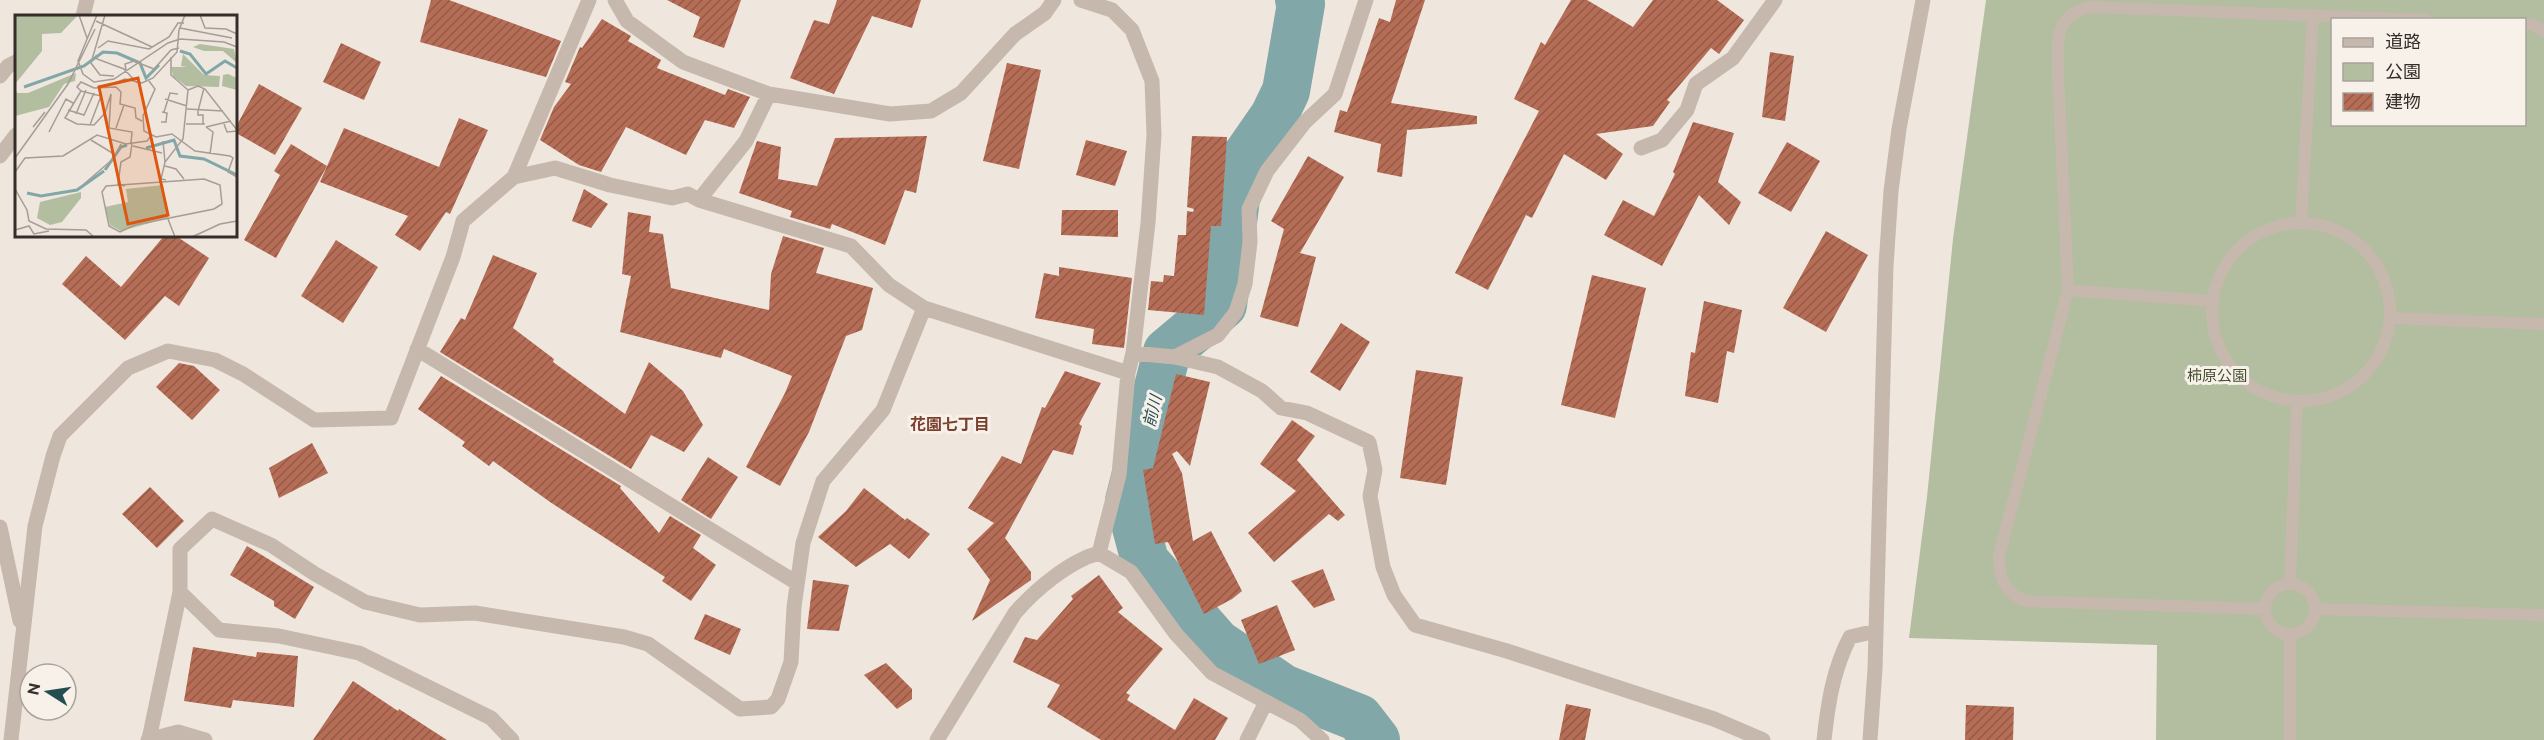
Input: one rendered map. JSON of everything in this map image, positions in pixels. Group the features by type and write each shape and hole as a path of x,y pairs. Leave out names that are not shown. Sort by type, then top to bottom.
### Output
{"street":[{"path":"82,15 87,0"},
{"path":"11,740 35,526 60,436 128,368 168,351 215,360 243,374 314,420 391,418 453,257 463,221 514,177 589,0"},
{"path":"615,0 627,21 683,62 769,94 890,114 930,111 961,93 1015,34 1045,13 1054,0"},
{"path":"1081,0 1116,5 1132,30 1152,81 1155,135 1148,223 1133,353 1128,373 1119,475 1099,553"},
{"path":"1175,357 1218,335 1236,312 1245,284 1250,242 1249,209 1274,163 1305,122 1335,94 1366,0"},
{"path":"1641,148 1662,140 1686,110 1696,84 1733,58 1775,0"},
{"path":"1870,740 1876,631 1886,278 1891,191 1899,129 1923,0"},
{"path":"0,76 15,63"},
{"path":"699,200 746,141 769,94"},
{"path":"0,156 15,136"},
{"path":"514,177 555,168 610,185 672,198 688,194 699,200 851,246 889,285 924,308 1128,373"},
{"path":"205,740 178,732 148,740 180,592 180,549 212,519 271,545 315,574 365,602 420,615 475,613 624,637 648,644 740,709 771,707 778,699 791,662 794,607 803,543 823,481 883,410 924,308"},
{"path":"417,349 797,584"},
{"path":"1133,353 1175,357 1218,367 1262,391 1281,408 1307,413 1369,442 1375,470 1370,496 1383,567 1394,595 1415,625 1507,651 1714,719 1762,740"},
{"path":"0,527 23,635"},
{"path":"937,740 1015,613 1032,595 1085,557 1099,553 1131,572 1176,633 1212,673 1300,720 1322,740"},
{"path":"180,592 219,630 279,636 359,653 490,718 512,740"},
{"path":"1824,740 1829,695 1840,657 1850,637 1876,631"},
{"path":"1246,740 1266,702"}],"lane":[{"path":"2265,609 2025,601 2013,596 2006,589 1999,572 1999,556 2067,290 2058,38 2065,20 2074,10 2092,7 2381,18"},
{"path":"2301,222 2313,15"},
{"path":"2526,24 2532,24 2544,31"},
{"path":"2301,222 2330,227 2356,240 2375,261 2388,288 2391,318 2386,341 2376,362 2361,379 2342,393 2320,400 2297,402 2268,396 2243,381 2224,358 2213,331 2212,301 2219,276 2232,254 2245,243 2275,226 2301,222"},
{"path":"2067,290 2212,301"},
{"path":"2391,318 2544,324"},
{"path":"2290,584 2297,402"},
{"path":"2290,584 2298,585 2311,594 2315,609 2310,624 2305,629 2290,634 2275,629 2270,624 2265,609 2266,602 2275,589 2290,584"},
{"path":"2315,609 2544,615"},
{"path":"2290,634 2290,740"}],"green space":[{"name":"柿原公園","path":"1986,0 2544,0 2544,740 2156,740 2157,645 1909,638 1927,497 1953,239"}],"building":[{"path":"431,0 449,0 561,41 546,77 420,42"},
{"path":"667,0 741,0 724,48 693,37 700,17"},
{"path":"837,0 921,0 912,28 872,16 834,94 790,78 814,20 829,24"},
{"path":"1396,0 1425,0 1391,103 1477,116 1477,124 1407,130 1402,177 1377,172 1381,144 1334,132 1340,110 1347,112 1379,18 1390,22"},
{"path":"1571,0 1587,0 1633,27 1653,0 1717,0 1744,20 1719,54 1711,48 1667,100 1670,102 1653,126 1596,134 1623,154 1606,180 1564,154 1532,218 1526,215 1488,290 1455,273 1539,111 1514,99 1541,42 1545,45"},
{"path":"602,19 631,36 628,41 661,60 657,68 725,95 728,89 750,97 734,128 705,120 686,155 626,127 601,172 579,165 540,140 554,107 571,84 565,82 580,47 582,48"},
{"path":"341,43 381,62 364,100 323,82"},
{"path":"1770,52 1794,56 1785,121 1762,117"},
{"path":"1007,63 1041,70 1019,169 983,161"},
{"path":"259,84 302,108 275,155 237,134 237,125"},
{"path":"459,118 488,130 450,214 446,212 420,251 395,235 408,216 320,182 344,128 439,167"},
{"path":"1693,122 1734,133 1718,182 1741,202 1729,225 1699,195 1662,266 1604,235 1623,200 1654,216 1675,174 1673,172"},
{"path":"927,136 916,193 905,190 885,245 832,224 830,229 790,217 792,211 739,193 757,141 781,147 778,179 817,186 835,138"},
{"path":"1192,136 1227,137 1221,226 1211,226 1204,315 1148,310 1151,281 1163,282 1164,275 1174,276 1178,235 1186,235 1187,211 1193,212 1194,209 1187,207"},
{"path":"1086,140 1127,151 1115,186 1076,175"},
{"path":"1787,142 1820,161 1791,212 1758,193"},
{"path":"291,144 327,166 276,258 244,240 280,175 274,171"},
{"path":"1308,156 1344,177 1300,253 1316,257 1298,327 1260,317 1284,229 1271,221"},
{"path":"584,189 608,204 591,228 572,221"},
{"path":"1062,210 1118,210 1118,237 1061,235"},
{"path":"628,212 651,216 649,232 663,234 671,288 769,310 771,274 783,236 824,248 816,273 873,288 862,330 846,336 809,432 780,486 746,467 792,376 724,349 721,358 620,332 631,276 622,274"},
{"path":"1826,231 1868,255 1826,332 1783,308"},
{"path":"163,237 178,237 209,258 179,306 165,296 125,340 62,284 86,256 121,287"},
{"path":"336,240 378,267 343,323 301,296"},
{"path":"493,255 537,273 513,328 554,359 553,362 625,414 649,362 683,391 703,425 684,452 651,435 631,469 440,352 461,318 465,320"},
{"path":"1059,267 1132,278 1124,348 1092,344 1094,329 1035,318 1044,273 1059,276"},
{"path":"1592,275 1646,288 1615,418 1561,405"},
{"path":"1704,301 1742,310 1734,353 1727,351 1718,403 1685,396 1691,352 1695,353"},
{"path":"1341,323 1370,342 1340,391 1310,372"},
{"path":"179,363 194,366 220,390 192,420 156,387"},
{"path":"1416,370 1463,377 1446,485 1400,478"},
{"path":"1065,371 1101,383 1079,424 1082,426 1073,455 1053,450 1005,538 1031,572 1031,580 972,621 990,580 967,549 994,523 968,508 1002,456 1021,464 1042,407 1045,408"},
{"path":"1176,374 1210,382 1190,466 1177,451 1172,454 1182,473 1193,541 1211,531 1242,591 1204,614 1168,542 1155,544 1143,470 1153,468"},
{"path":"441,376 621,486 620,488 659,533 670,516 701,535 693,548 716,565 691,601 662,581 665,577 550,502 493,461 489,466 462,446 465,442 418,409"},
{"path":"1292,420 1315,436 1297,460 1345,515 1338,521 1329,514 1274,562 1248,533 1296,491 1260,464"},
{"path":"312,443 328,473 279,498 269,468"},
{"path":"708,457 738,477 711,519 681,500"},
{"path":"150,487 184,521 157,548 122,514"},
{"path":"864,488 905,520 907,518 930,534 909,559 890,544 856,567 818,537 846,511"},
{"path":"247,546 314,587 295,619 274,606 274,601 230,575"},
{"path":"1323,569 1335,600 1314,608 1291,581"},
{"path":"1099,575 1123,608 1118,612 1163,649 1126,693 1130,695 1127,700 1175,730 1194,698 1228,718 1215,740 1101,740 1047,707 1060,685 1013,662 1025,637 1037,640 1073,599 1071,596"},
{"path":"813,580 849,585 839,631 807,629"},
{"path":"1277,605 1295,650 1259,664 1241,620"},
{"path":"705,614 741,629 730,655 694,639"},
{"path":"193,647 256,657 257,652 298,656 294,707 233,700 231,708 184,701"},
{"path":"886,663 912,689 912,699 897,709 864,675"},
{"path":"353,681 398,711 399,709 447,740 313,740"},
{"path":"1566,704 1591,709 1585,740 1559,740"},
{"path":"1966,705 2014,707 2013,740 1965,740"}],"waterway":[{"name":"前川","path":"1299,0 1301,4 1286,91 1274,116 1240,165 1223,305 1167,352 1129,501 1145,561 1217,643 1283,688 1359,718 1376,740"}],"district":[{"name":"花園七丁目","path":"950,424"}]}
